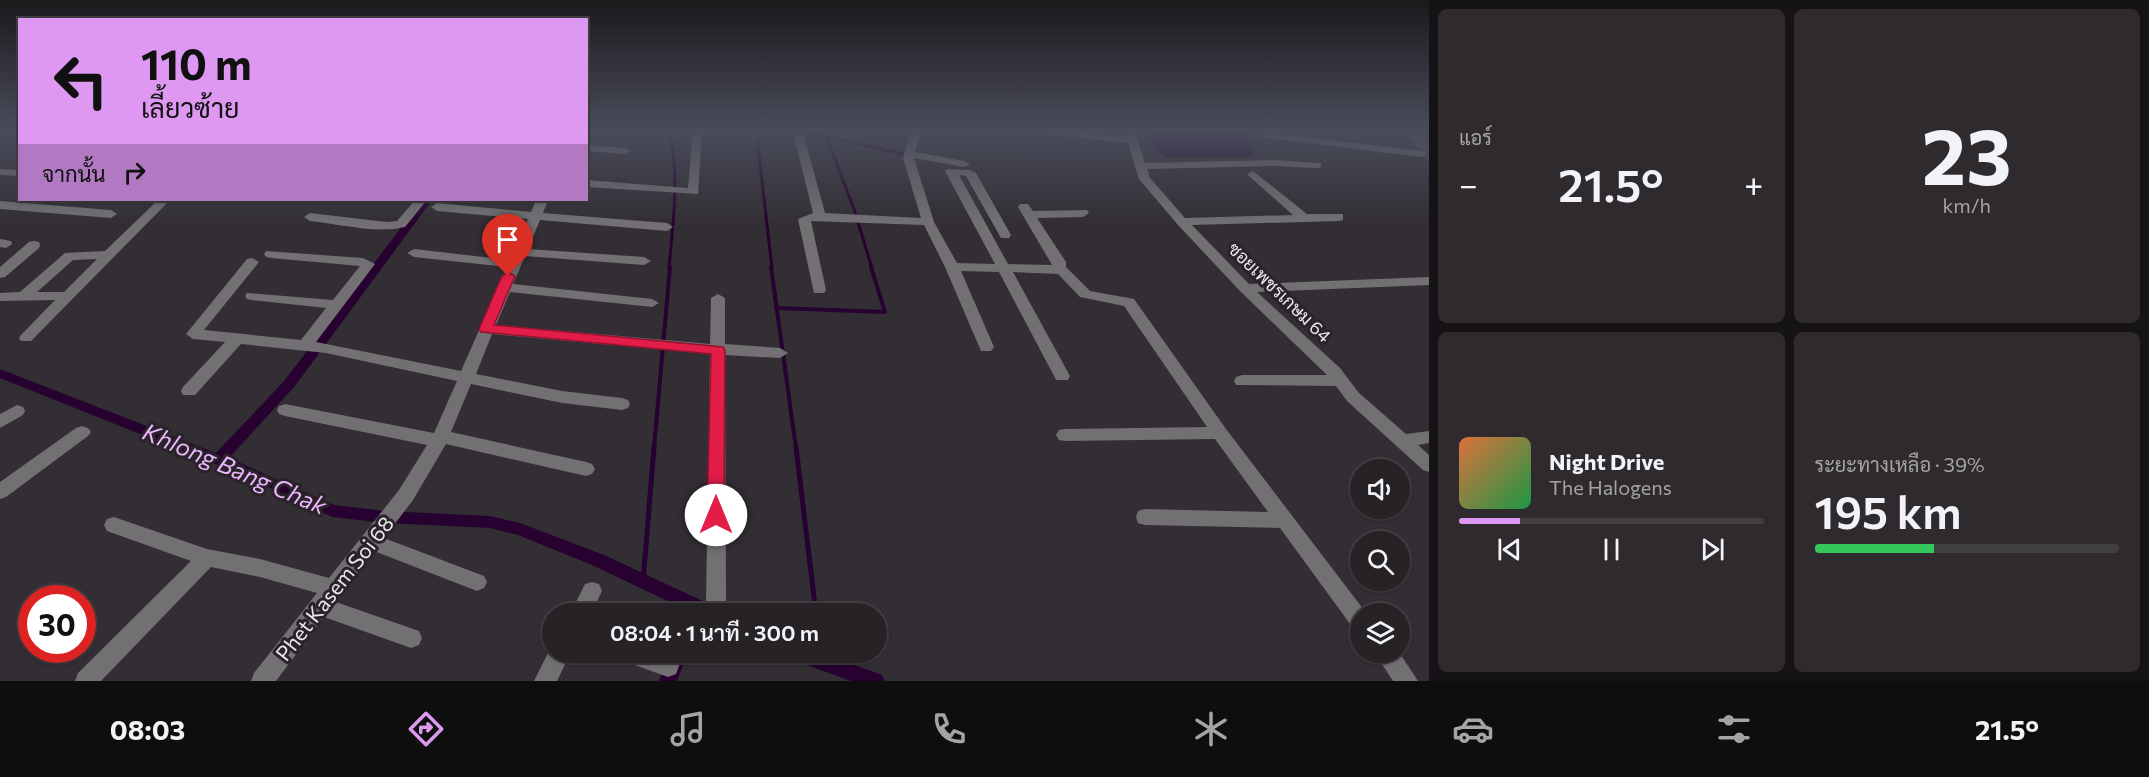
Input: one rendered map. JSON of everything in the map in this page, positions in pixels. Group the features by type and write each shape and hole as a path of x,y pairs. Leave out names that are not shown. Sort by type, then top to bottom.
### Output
{"street":[{"path":"588,183 694,192 696,161"},
{"path":"806,161 820,216"},
{"path":"910,161 928,222 952,267 986,346"},
{"path":"944,161 964,164"},
{"name":"ซอยเพชรเกษม 64","path":"1138,161 1149,184 1245,288 1334,372 1353,397 1429,465"},
{"path":"1140,166 1172,161"},
{"path":"1306,161 1317,165"},
{"path":"1005,235 970,173 951,171 1062,376"},
{"path":"0,172 18,173"},
{"path":"1253,174 1303,217"},
{"path":"1,205 18,195"},
{"path":"26,338 163,201"},
{"path":"310,217 387,226 401,224 420,201"},
{"name":"Phet Kasem Soi 68","path":"262,681 406,495 440,439 542,201"},
{"path":"1,205 111,214"},
{"path":"437,207 668,227"},
{"path":"1059,270 1059,262 1027,211 1083,213"},
{"path":"819,290 804,219 820,216 928,222"},
{"path":"1182,222 1339,217"},
{"path":"0,274 34,244"},
{"path":"414,253 644,261"},
{"path":"271,254 368,264 337,305 314,347"},
{"path":"24,296 66,258 73,255 109,255"},
{"path":"252,262 193,334 314,347 562,397 622,404"},
{"path":"952,267 1059,270 1085,294 1125,300 1134,306 1220,433 1350,608"},
{"path":"1245,288 1429,282"},
{"path":"504,287 652,303"},
{"path":"0,297 68,296"},
{"path":"252,296 337,305"},
{"path":"716,602 718,298"},
{"path":"486,329 638,345 780,353"},
{"path":"189,391 238,338"},
{"path":"1242,381 1340,380"},
{"path":"285,410 586,468"},
{"path":"0,422 16,411"},
{"path":"0,492 82,432"},
{"path":"1065,435 1220,433"},
{"path":"1402,441 1429,436"},
{"path":"1145,517 1283,520"},
{"path":"114,525 207,558 260,568 334,589"},
{"path":"375,537 477,582"},
{"path":"87,681 207,558"},
{"path":"586,603 592,591"},
{"path":"321,606 411,638"},
{"path":"546,681 555,663"},
{"path":"659,663 668,666"},
{"path":"1393,663 1407,681"}],"waterway":[{"path":"669,268 674,216 674,161"},
{"path":"760,161 772,268"},
{"path":"836,161 854,209 872,268"},
{"path":"218,460 290,383 426,201"},
{"path":"654,448 670,267"},
{"path":"771,267 777,308"},
{"path":"777,308 885,312 871,267"},
{"path":"777,308 796,448"},
{"name":"Khlong Bang Chak","path":"0,373 218,460"},
{"path":"643,582 654,447"},
{"path":"796,447 815,603"},
{"name":"Khlong Bang Chak","path":"218,460 332,511 386,517 490,522 520,529 598,560 690,603"},
{"path":"668,681 675,663"},
{"name":"Khlong Bang Chak","path":"824,663 876,681"}],"route":[{"path":"508,276 486,329 638,345 718,350 716,515"}]}
